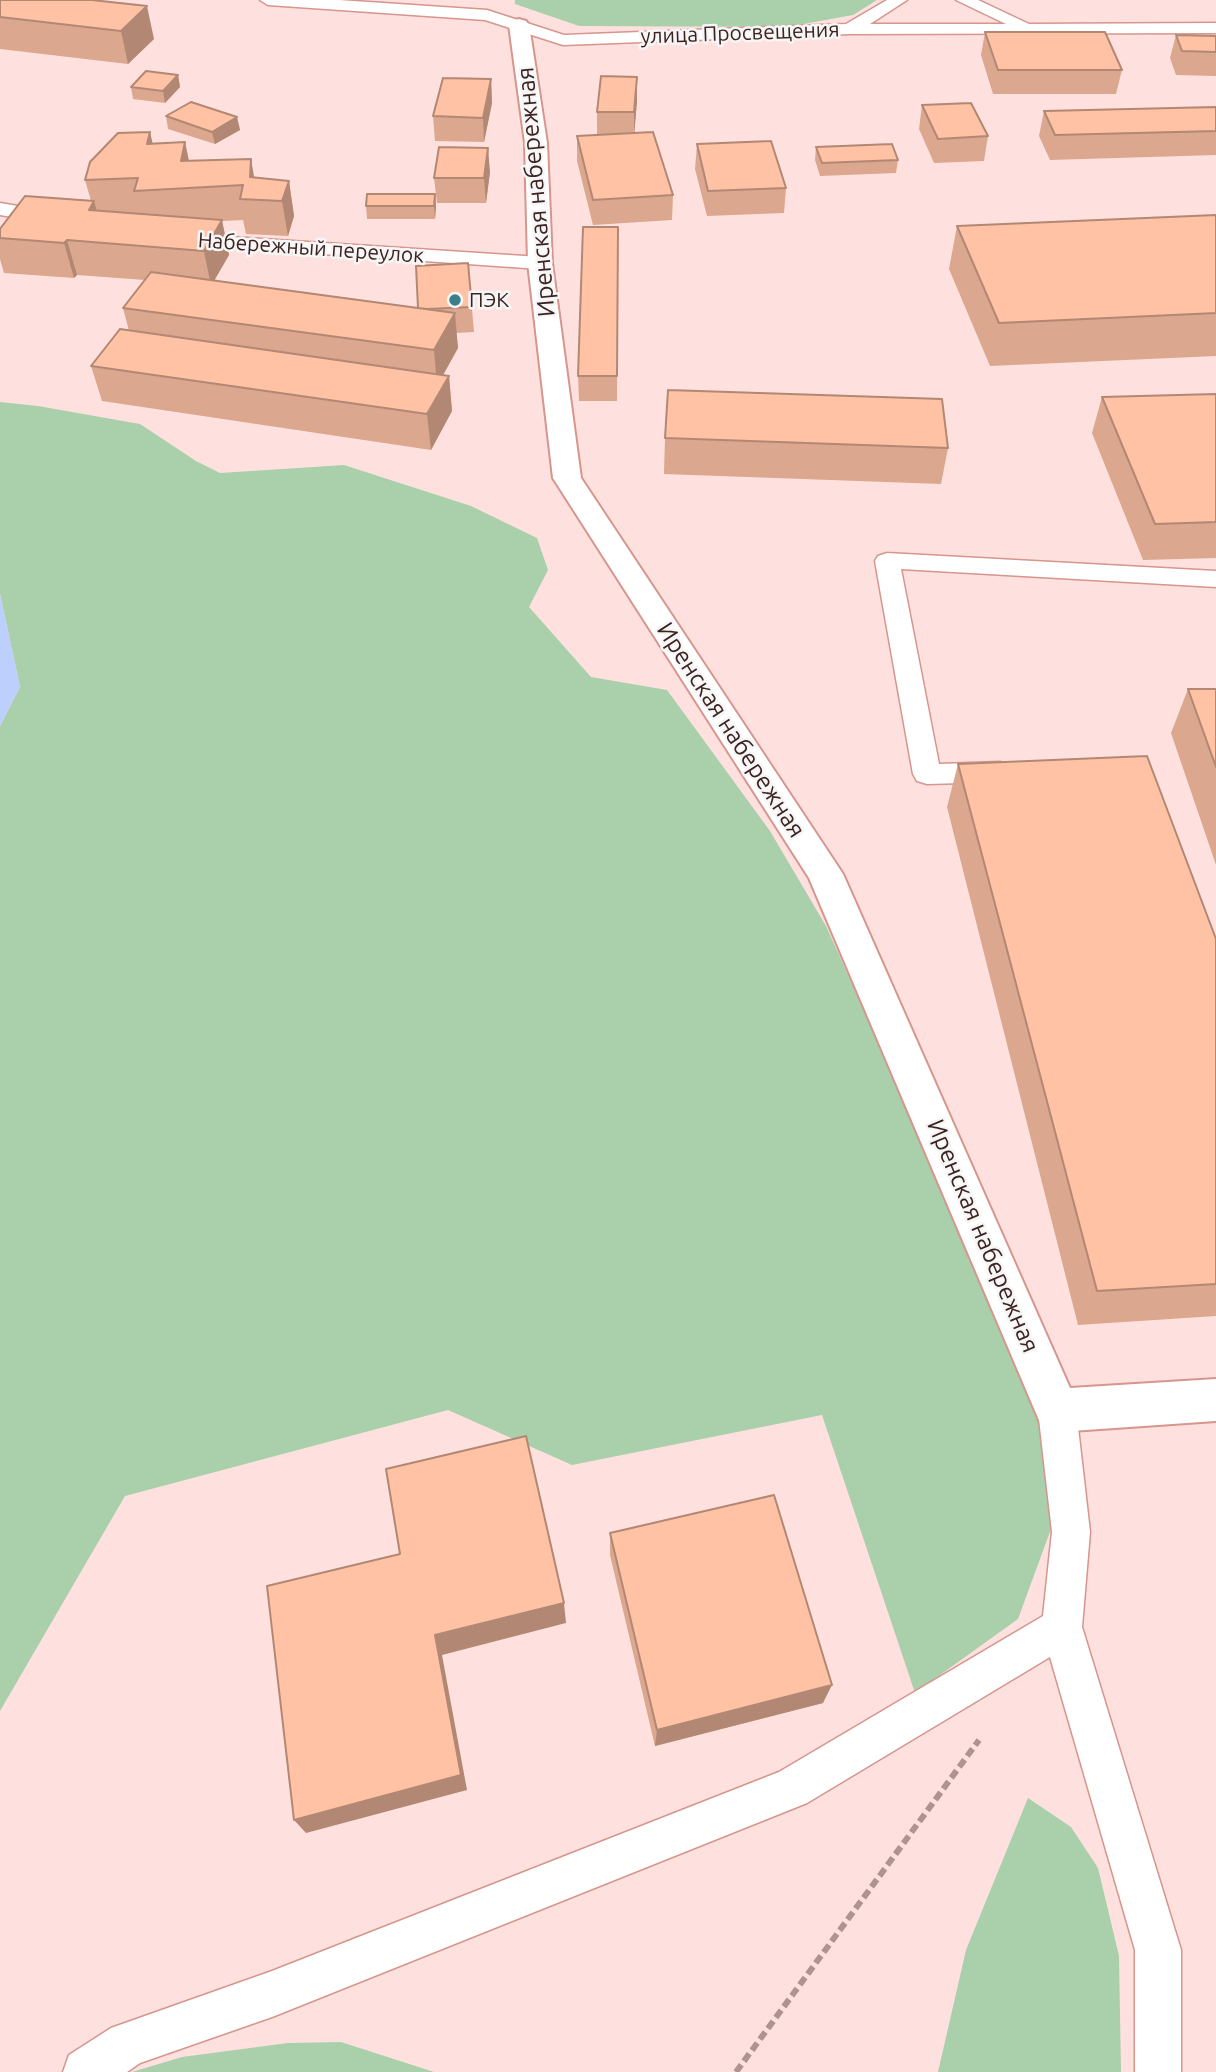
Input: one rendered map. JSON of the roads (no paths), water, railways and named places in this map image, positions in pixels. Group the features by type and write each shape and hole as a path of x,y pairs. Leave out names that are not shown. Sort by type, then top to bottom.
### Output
{"street":[{"name":"Иренская набережная","path":"519,25 536,143 540,263 567,478 825,874 1057,1410"},
{"path":"1057,1410 1216,1400"}],"lane":[{"name":"улица Просвещения","path":"268,0 487,15 563,40 850,29 1216,29"},
{"path":"850,29 899,0"},
{"path":"964,0 1034,30"},
{"path":"0,209 78,222"},
{"name":"Набережный переулок","path":"170,237 196,242 540,263"},
{"path":"1022,772 927,774 887,561 1216,579"},
{"path":"1057,1410 1071,1532 1062,1627 1158,1950 1158,2072"},
{"path":"86,2072 127,2044 271,1994 792,1787 1062,1627"}],"water":[{"path":"0,594 20,687 0,726"}],"place":[{"name":"ПЭК","path":"455,300"}]}
